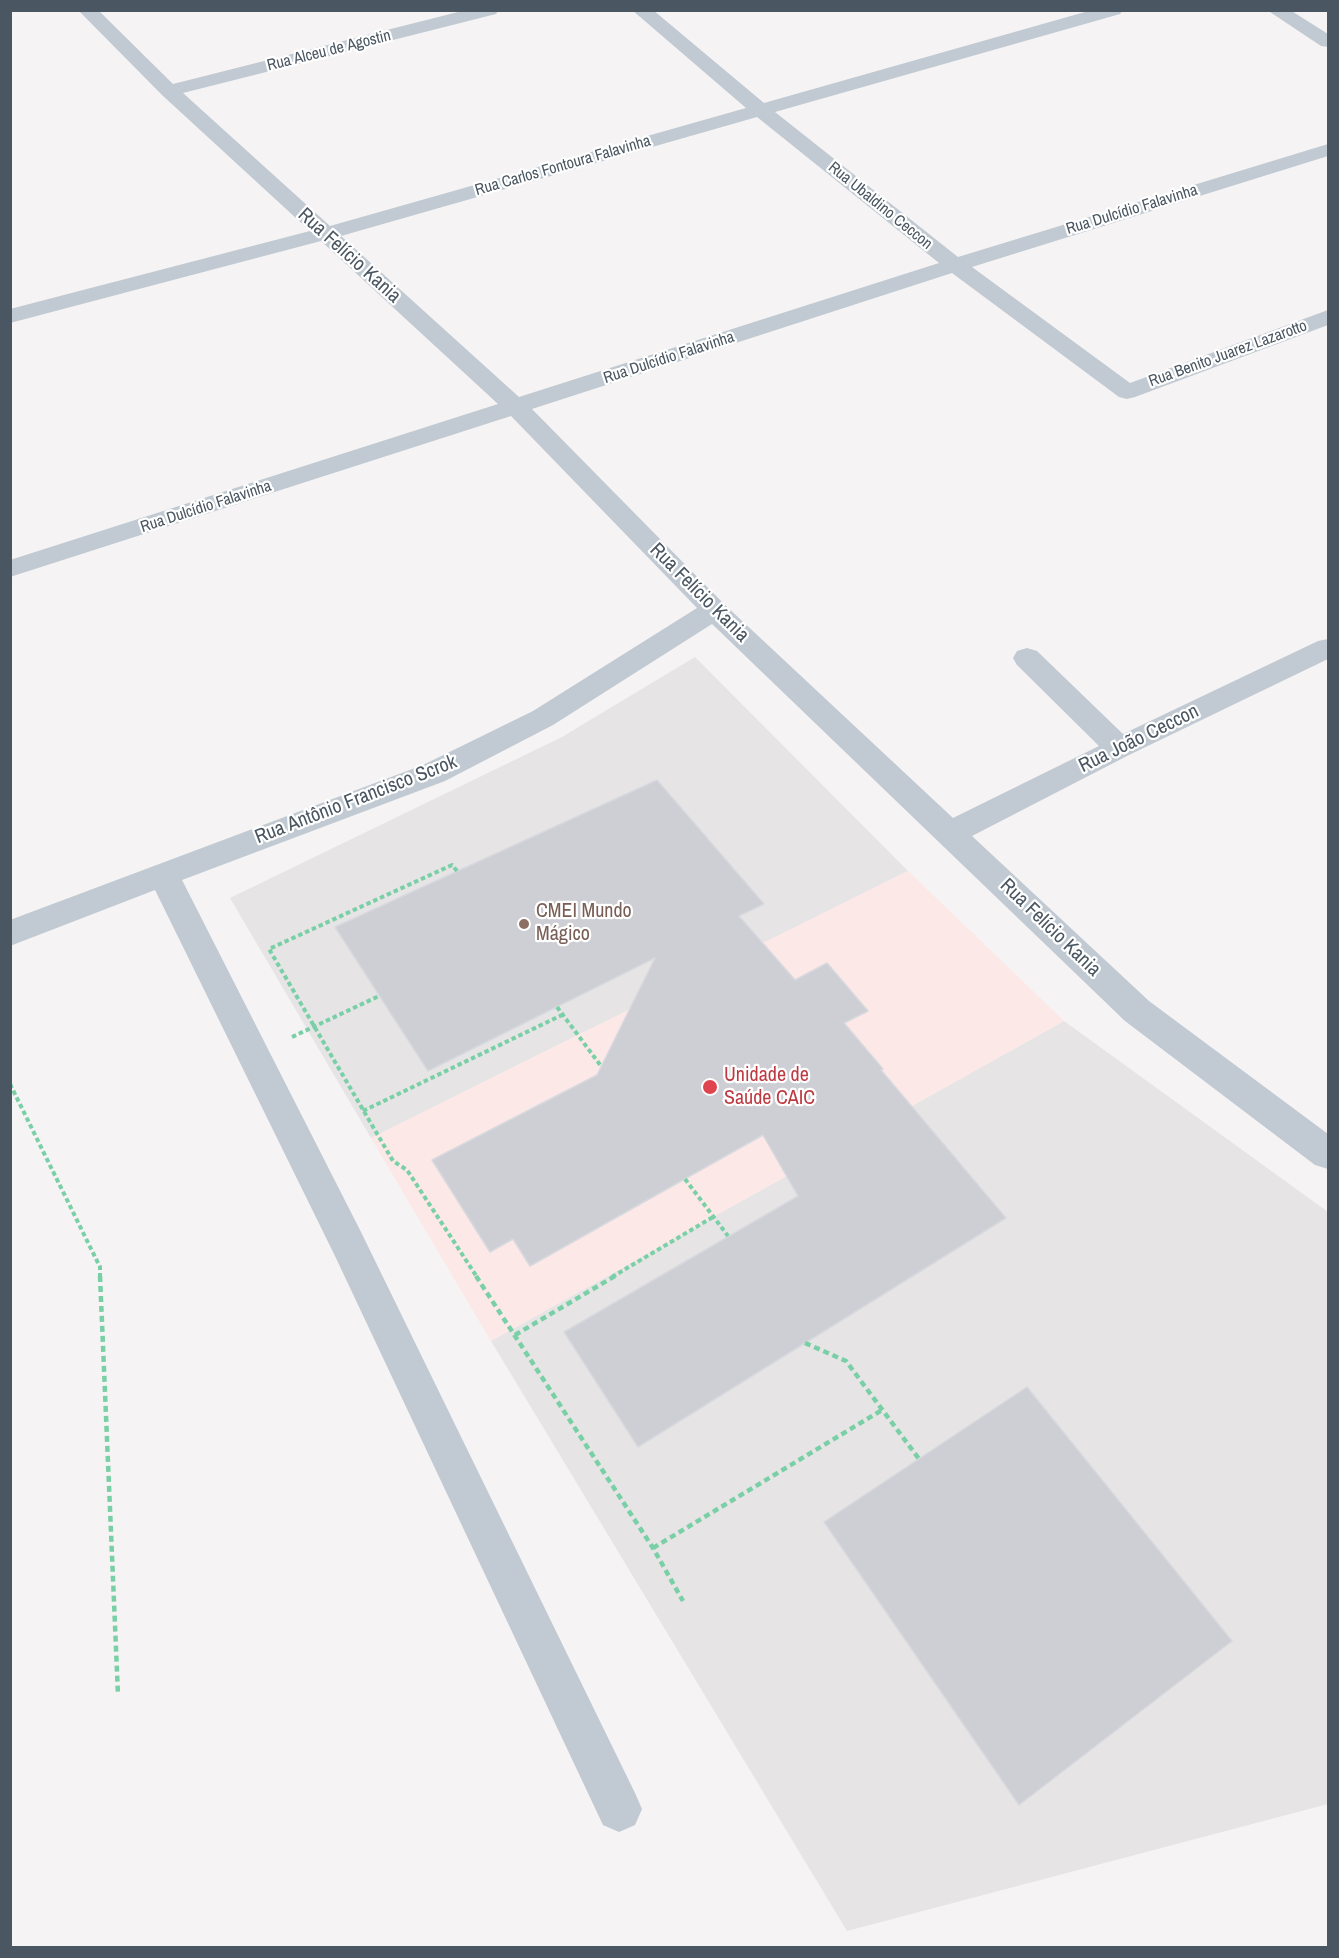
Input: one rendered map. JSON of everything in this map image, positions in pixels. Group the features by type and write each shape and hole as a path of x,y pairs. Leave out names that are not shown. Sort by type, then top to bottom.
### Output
{"street":[{"name":"Rua Felício Kania","path":"87,10 169,91 517,408 714,610 1137,1011 1329,1154"},
{"name":"Rua Alceu de Agostin","path":"169,91 490,10"},
{"name":"Rua Ubaldino Ceccon","path":"641,10 760,110 955,265 1127,392"},
{"name":"Rua Carlos Fontoura Falavinha","path":"10,316 324,234 1114,10"},
{"path":"1276,10 1329,42"},
{"name":"Rua Dulcídio Falavinha","path":"10,570 955,265 1329,150"},
{"name":"Rua Benito Juarez Lazarotto","path":"1127,392 1329,317"},
{"name":"Rua Antônio Francisco Scrok","path":"10,934 434,773 543,718 714,610"},
{"name":"Rua João Ceccon","path":"951,833 1119,748 1329,648"},
{"path":"1027,658 1119,748"},
{"path":"163,874 348,1244 619,1809"}],"path":[{"path":"457,871 452,865 269,949 393,1161 407,1170 653,1548 683,1601"},
{"path":"252,1053 315,1028 379,996"},
{"path":"557,1007 601,1066"},
{"path":"363,1111 562,1015"},
{"path":"10,1084 100,1267 118,1695"},
{"path":"686,1179 728,1236"},
{"path":"515,1335 713,1217"},
{"path":"805,1343 846,1361 919,1459"},
{"path":"653,1548 882,1410"}],"shaded area":[{"name":"CMEI Mundo Mágico","path":"695,657 908,871 371,1138 230,898 562,737"},
{"name":"Unidade de Saúde CAIC","path":"908,871 1064,1021 491,1341 371,1138"},
{"path":"1064,1021 1328,1212 1328,1804 847,1931 491,1341"}],"building":[{"path":"657,780 764,904 739,916 795,980 827,963 868,1011 844,1023 1006,1218 638,1447 564,1332 798,1196 763,1135 530,1266 513,1239 490,1252 432,1160 597,1075 655,958 428,1071 335,927"},
{"path":"1027,1387 1232,1641 1019,1805 824,1522"}],"place":[{"name":"CMEI Mundo Mágico","path":"524,924"},
{"name":"Unidade de Saúde CAIC","path":"710,1087"}]}
